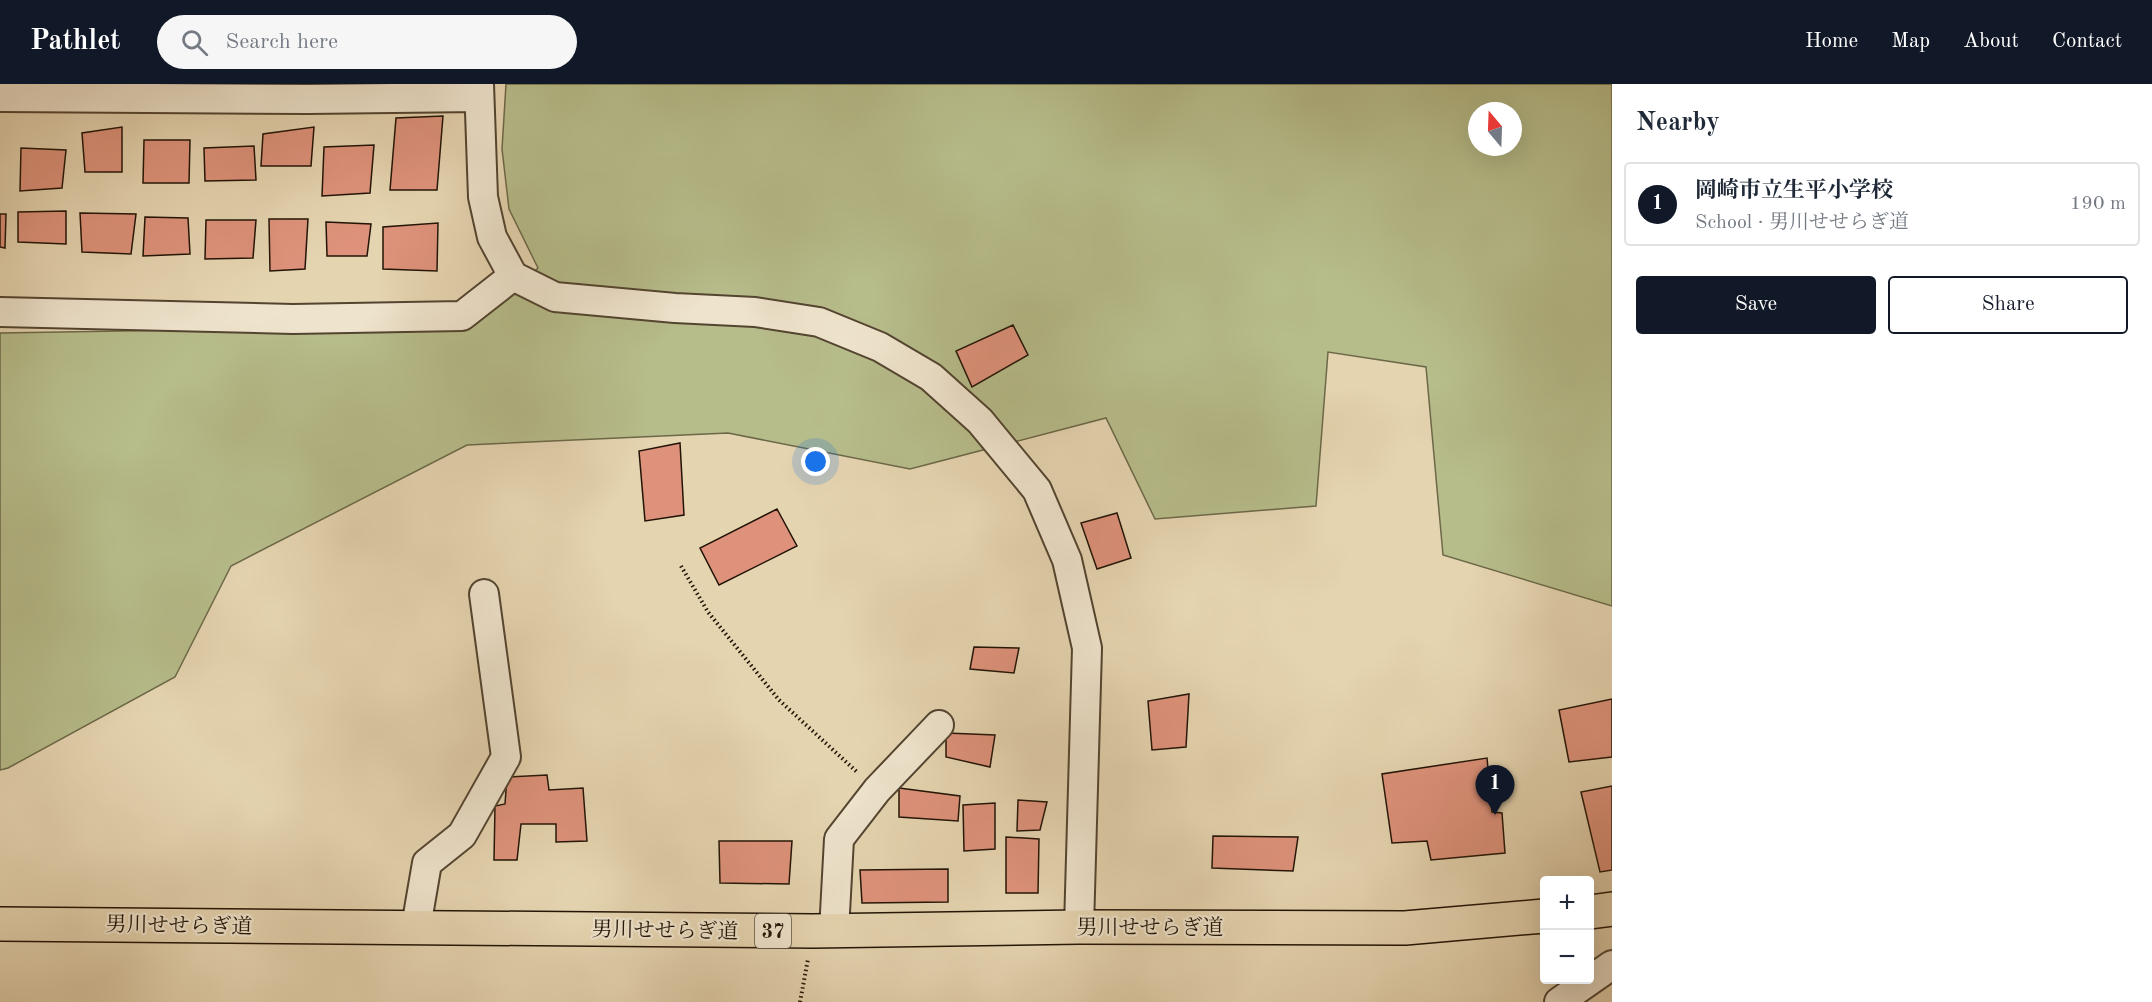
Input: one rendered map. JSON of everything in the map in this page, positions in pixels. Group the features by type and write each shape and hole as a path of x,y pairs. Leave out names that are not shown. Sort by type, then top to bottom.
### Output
{"main road":[{"path":"1594,911 1612,909"},
{"name":"男川せせらぎ道","path":"0,924 824,931 1079,927 1405,928 1540,916"}],"street":[{"path":"0,97 478,91 483,197 492,237 513,276 555,297 675,308 755,312 819,322 880,347 931,377 980,421 1037,490 1067,560 1087,648 1079,927"},
{"path":"0,312 293,319 462,316 513,276"},
{"path":"416,927 427,863 462,835 506,758 484,594"},
{"path":"824,931 839,839 877,790 939,725"},
{"path":"1559,1002 1612,965"}],"path":[{"path":"681,566 708,612 779,700 877,790"},
{"path":"800,1002 824,931"}],"green space":[{"path":"506,84 1612,84 1612,606 1443,555 1426,367 1328,352 1316,506 1155,519 1106,418 910,469 728,433 467,445 231,566 175,677 8,768 0,770 0,333 470,325 538,268 509,209 502,149"}],"building":[{"path":"443,116 437,190 390,190 396,118"},
{"path":"122,127 122,172 85,172 82,133"},
{"path":"314,127 311,166 261,166 263,134"},
{"path":"144,140 190,140 189,183 143,183"},
{"path":"374,145 370,193 322,196 324,147"},
{"path":"254,146 256,180 205,181 204,148"},
{"path":"21,148 66,150 62,188 20,191"},
{"path":"66,211 66,244 18,242 18,212"},
{"path":"80,213 136,214 131,254 82,252"},
{"path":"0,214 6,214 5,248 0,247"},
{"path":"145,217 188,218 190,254 143,256"},
{"path":"269,219 308,219 305,269 270,271"},
{"path":"206,220 256,220 253,258 205,259"},
{"path":"326,222 371,224 367,256 327,256"},
{"path":"438,223 437,271 383,269 383,227"},
{"path":"1013,325 1028,355 972,387 956,351"},
{"path":"680,443 684,515 645,521 639,451"},
{"path":"777,509 797,546 719,585 700,548"},
{"path":"1117,513 1131,558 1097,569 1081,523"},
{"path":"974,647 1019,648 1014,673 970,669"},
{"path":"1189,694 1186,747 1152,750 1148,701"},
{"path":"1612,699 1612,757 1569,762 1559,710"},
{"path":"946,733 995,735 990,767 946,757"},
{"path":"1487,758 1492,812 1502,813 1505,853 1431,860 1427,841 1392,843 1382,774"},
{"path":"547,775 549,790 583,788 587,841 556,842 556,824 521,824 517,860 494,860 495,806 505,804 507,777"},
{"path":"1612,786 1612,870 1600,872 1581,792"},
{"path":"899,788 960,796 958,821 899,817"},
{"path":"1018,800 1047,802 1040,830 1017,831"},
{"path":"995,803 995,849 964,851 963,805"},
{"path":"1213,836 1298,837 1293,871 1212,868"},
{"path":"1006,837 1039,839 1038,893 1006,893"},
{"path":"719,841 792,841 789,884 720,883"},
{"path":"948,869 948,902 862,903 860,870"}],"place":[{"name":"岡崎市立生平小学校","path":"1495,815"}]}
